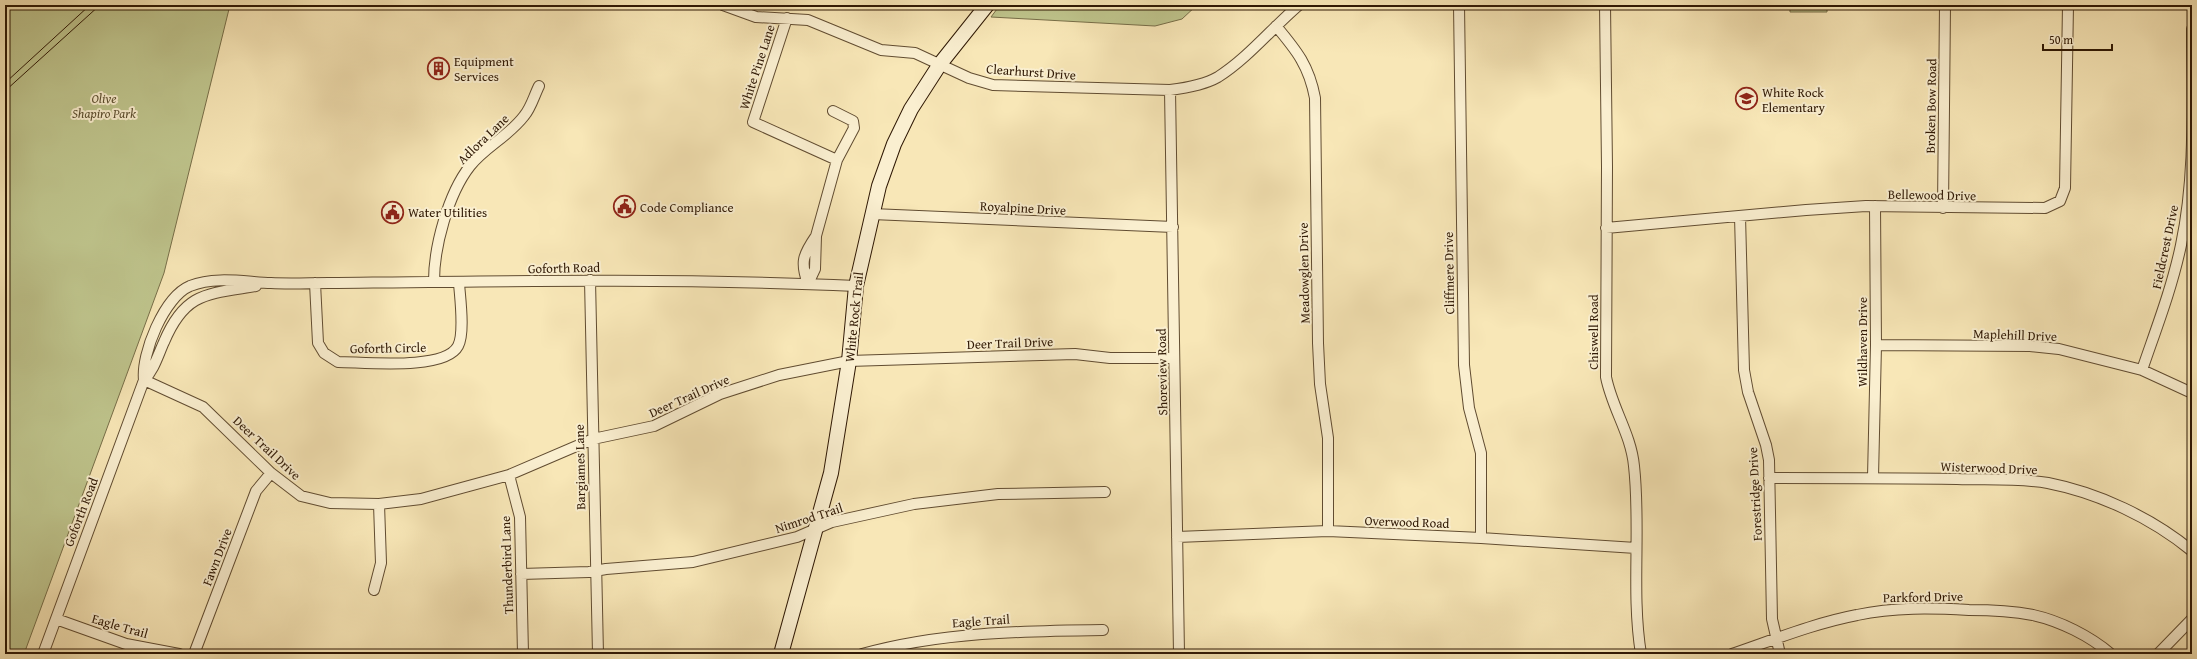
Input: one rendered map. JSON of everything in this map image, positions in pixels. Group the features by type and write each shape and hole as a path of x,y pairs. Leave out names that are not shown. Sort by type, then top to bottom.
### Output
{"street":[{"name":"Clearhurst Drive","path":"723,5 756,17 813,21 882,50 915,53 974,80 993,85 1170,90 1190,87 1217,77 1230,68 1299,5"},
{"name":"White Rock Trail","path":"780,654 831,473 849,361 856,286 872,214 887,163 899,132 940,64 987,5"},
{"name":"Cliffmere Drive","path":"1459,5 1464,366 1469,408 1481,453 1481,538"},
{"name":"Chiswell Road","path":"1605,5 1606,377 1611,396 1632,450 1635,468 1637,617 1641,654"},
{"name":"Broken Bow Road","path":"1943,208 1945,5"},
{"name":"Bellewood Drive","path":"1606,228 1806,210 1875,206 1943,208 2045,208 2054,206 2060,201 2065,188 2068,5"},
{"name":"White Pine Lane","path":"787,18 753,122 837,160"},
{"name":"Meadowglen Drive","path":"1276,26 1299,54 1308,70 1315,98 1318,342 1320,384 1328,438 1328,531"},
{"name":"Fieldcrest Drive","path":"2142,370 2170,290 2182,245 2191,192 2192,29"},
{"name":"Adlora Lane","path":"434,282 438,245 448,211 462,178 471,165 524,118 539,86"},
{"name":"Shoreview Road","path":"1170,90 1179,654"},
{"path":"808,284 803,269 806,251 816,236 837,160 854,128 853,121 833,111"},
{"name":"Wildhaven Drive","path":"1873,478 1876,345 1875,206"},
{"name":"Royalpine Drive","path":"872,214 1173,227"},
{"name":"Forestridge Drive","path":"1740,216 1744,370 1748,392 1766,445 1769,478 1772,619 1780,654"},
{"name":"Goforth Road","path":"144,380 143,369 164,310 181,291 202,282 215,280 273,283 460,283 590,280 856,286"},
{"name":"Bargiames Lane","path":"590,280 592,439 598,654"},
{"name":"Goforth Road","path":"43,654 144,380 150,374 171,326 177,316 190,303 204,296 273,283"},
{"name":"Goforth Circle","path":"315,283 318,343 330,358 338,362 424,362 445,357 458,347 461,337 460,283"},
{"name":"Maplehill Drive","path":"1876,345 2030,346 2059,349 2142,370 2192,393"},
{"name":"Deer Trail Drive","path":"144,380 203,407 271,473 301,496 314,501 330,503 379,504 421,499 509,476 592,439 654,426 720,394 751,383 849,361 1075,354 1110,358 1174,358"},
{"name":"Fawn Drive","path":"194,654 256,491 271,473"},
{"name":"Thunderbird Lane","path":"509,476 520,517 523,654"},
{"name":"Wisterwood Drive","path":"1769,478 2007,480 2047,483 2083,492 2113,504 2159,528 2192,551"},
{"name":"Nimrod Trail","path":"521,574 596,571 693,562 797,537 832,522 914,504 954,498 998,494 1105,492"},
{"path":"374,590 381,562 379,504"},
{"name":"Overwood Road","path":"1178,537 1328,531 1481,538 1636,548"},
{"name":"Parkford Drive","path":"1732,654 1837,619 1880,610 1938,608 2008,611 2052,621 2092,641 2111,654"},
{"name":"Eagle Trail","path":"56,619 126,644 179,654"},
{"path":"2158,654 2192,619"},
{"name":"Eagle Trail","path":"862,654 927,639 954,636 1034,631 1103,630"}],"green space":[{"name":"Olive Shapiro Park","path":"5,5 230,5 164,273 24,654 5,654"},
{"path":"1000,5 1197,5 1182,19 1155,26 991,17"},
{"path":"1638,5 1679,5 1678,9 1638,9"},
{"path":"1790,5 1827,5 1827,12 1790,12"}],"tram line":[{"path":"5,83 90,5"},
{"path":"5,91 100,5"}],"place":[{"name":"Equipment Services","path":"439,68"},
{"name":"White Rock Elementary","path":"1747,99"},
{"name":"Code Compliance","path":"624,207"},
{"name":"Water Utilities","path":"393,212"}]}
